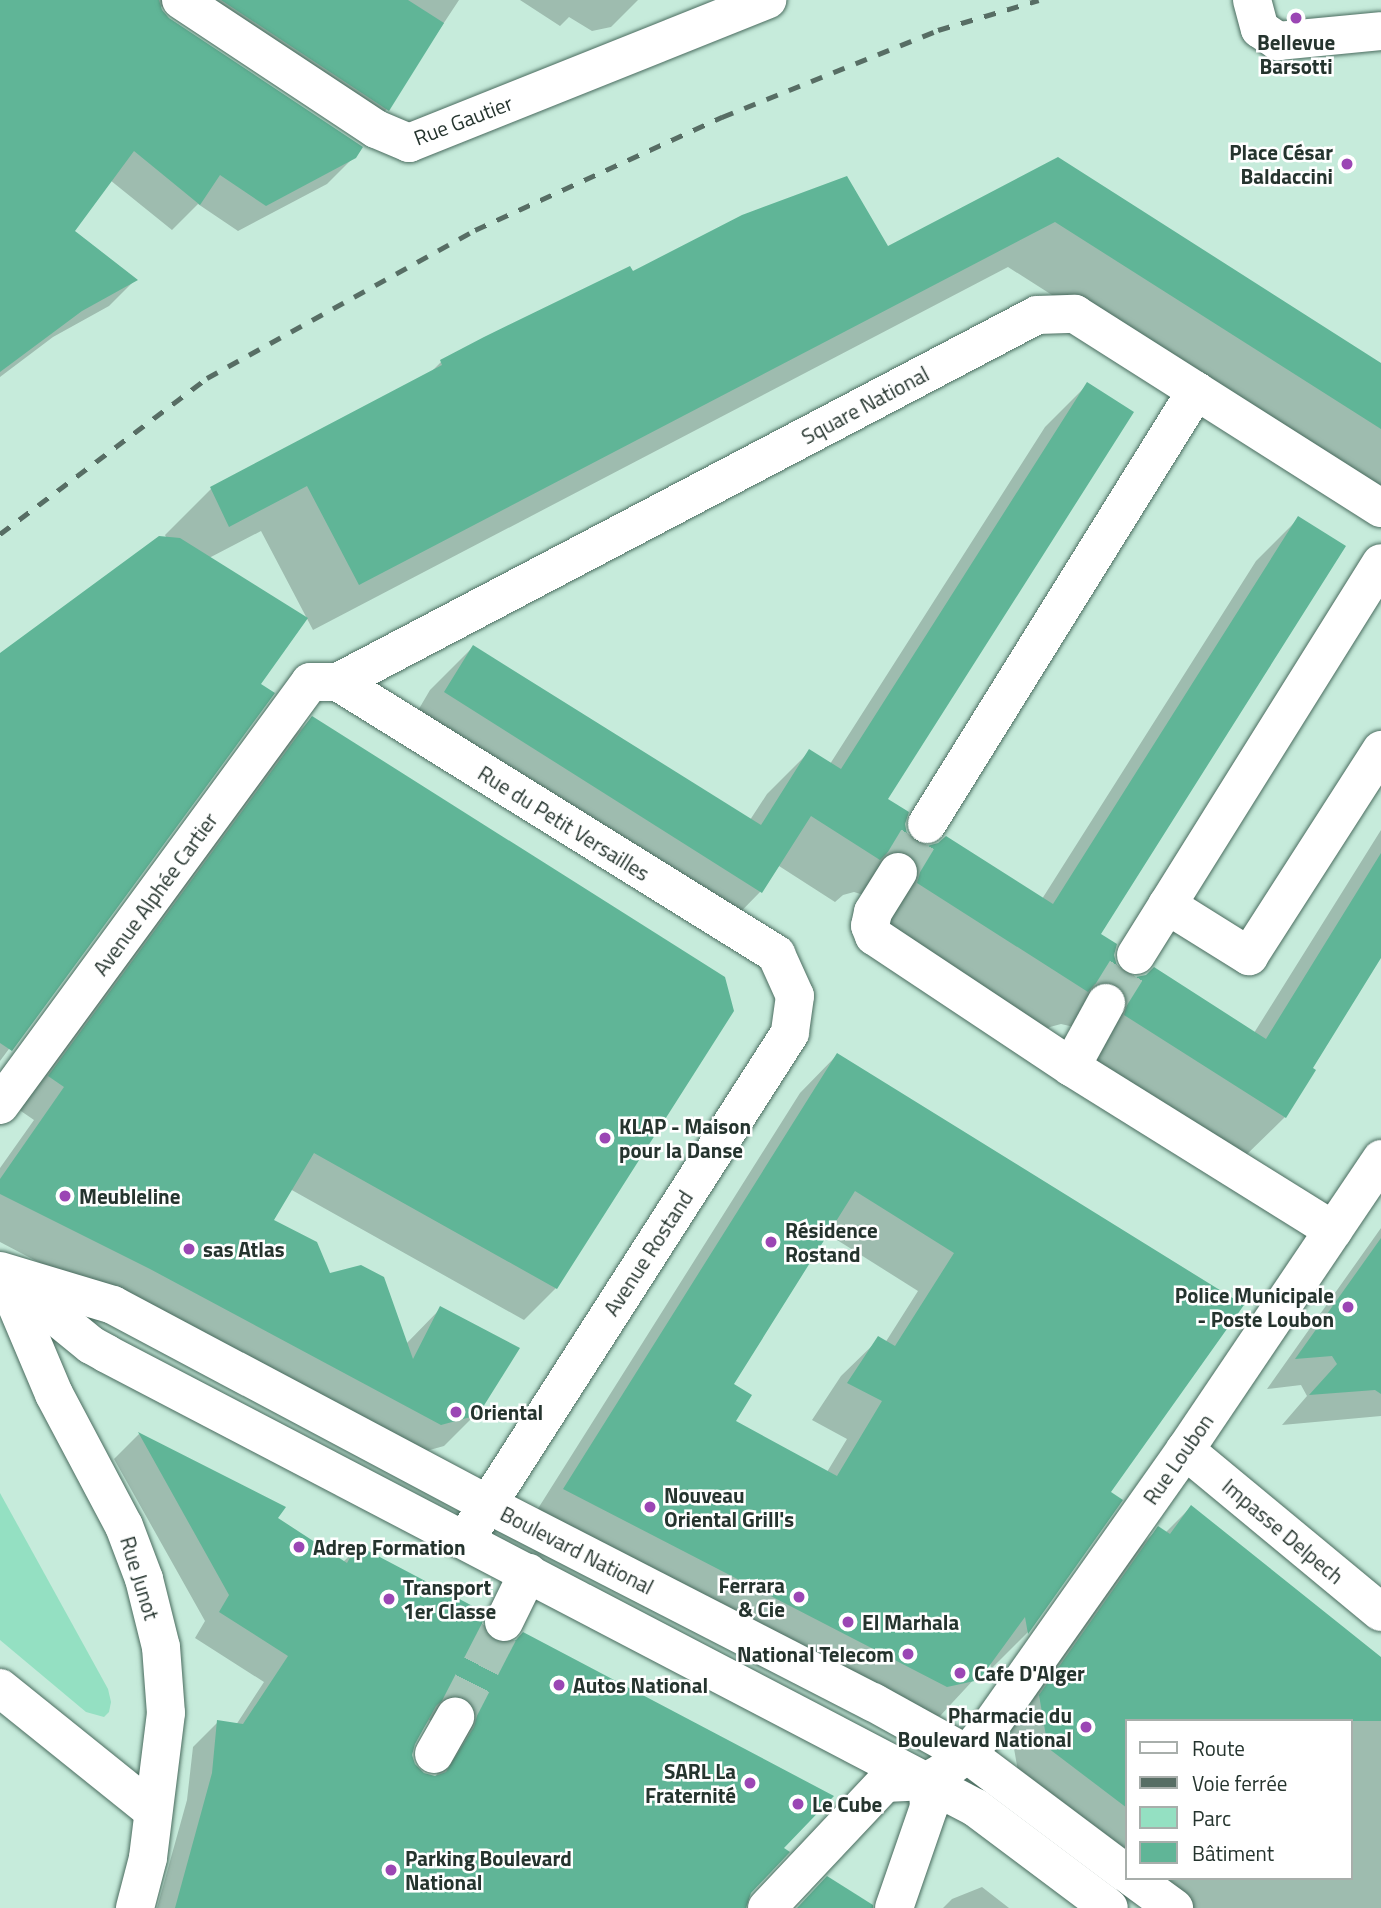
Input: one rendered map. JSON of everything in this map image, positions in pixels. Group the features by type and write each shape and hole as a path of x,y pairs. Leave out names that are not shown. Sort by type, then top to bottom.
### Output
{"street":[{"name":"Rue Gautier","path":"181,0 376,129 409,143 767,0"},
{"path":"1254,8 1260,29 1278,41 1381,31"},
{"name":"Square National","path":"324,682 1037,315 1075,314 1381,508"},
{"path":"927,824 1196,391"},
{"path":"1136,955 1381,563"},
{"name":"Rue du Petit Versailles","path":"324,682 776,954 795,996"},
{"name":"Avenue Alphée Cartier","path":"0,1105 324,682"},
{"path":"1167,905 1249,956 1381,750"},
{"path":"898,872 873,912 870,926 874,936 1071,1067 1332,1230"},
{"name":"Avenue Rostand","path":"466,1540 790,1033 795,996"},
{"path":"1071,1067 1106,1003"},
{"name":"Rue Loubon","path":"927,1781 967,1754 991,1725 1185,1450 1381,1159"},
{"name":"Boulevard National","path":"1,1272 113,1305 487,1504 873,1702 967,1754 1126,1873"},
{"name":"Boulevard National","path":"1,1272 91,1345 976,1808 1109,1908"},
{"name":"Rue Junot","path":"1,1272 54,1394 124,1526 144,1579 160,1647 166,1713 148,1858 135,1908"},
{"name":"Impasse Delpech","path":"1185,1450 1381,1612"},
{"path":"504,1622 528,1573"},
{"path":"0,1688 153,1811"},
{"path":"434,1754 456,1717"},
{"path":"767,1908 885,1783 927,1781 929,1807 894,1908"},
{"path":"1136,1880 1174,1908"}],"green space":[{"path":"0,1493 108,1689 111,1702 109,1712 104,1717 86,1712 0,1640"}],"building":[{"path":"0,0 159,0 162,10 169,18 363,147 356,158 266,206 220,175 200,205 134,151 75,231 138,280 82,311 0,372"},
{"path":"221,0 408,0 444,23 389,111"},
{"path":"1058,157 1381,363 1381,429 1055,222 359,585 307,486 229,527 210,487 442,365 440,360 484,337 630,266 633,271 742,215 847,176 888,246"},
{"path":"1087,382 1134,412 888,799 909,812 905,824 907,834 915,842 927,846 938,843 946,836 1053,904 1298,516 1346,546 1101,934 1117,944 1114,955 1117,966 1124,973 1136,977 1146,975 1154,967 1266,1039 1381,853 1381,958 1313,1068 1316,1070 1286,1118 1124,1015 1128,1002 1125,992 1117,984 1105,981 1095,984 1088,992 917,883 920,873 918,862 909,853 898,850 888,852 880,860 811,816 762,893 444,692 473,645 761,825 809,749 841,769"},
{"path":"159,536 180,538 308,618 261,684 275,693 12,1051 0,1043 0,653"},
{"path":"312,716 725,977 734,1011 557,1289 314,1153 274,1220 317,1242 330,1273 361,1265 384,1277 413,1359 440,1306 520,1348 478,1415 441,1425 150,1269 0,1194 0,1179 64,1087 48,1076"},
{"path":"837,1053 1244,1305 1111,1492 1123,1500 1028,1634 1025,1617 979,1680 947,1687 563,1489","holes":["855,1191 954,1253 895,1346 878,1336 847,1383 882,1401 837,1476 736,1421 752,1395 734,1384"]},
{"path":"1381,1238 1381,1394 1375,1390 1309,1395 1337,1364 1332,1356 1295,1359"},
{"path":"138,1432 286,1507 278,1518 347,1563 357,1545 484,1612 482,1624 486,1634 494,1641 506,1644 516,1640 523,1632 834,1796 784,1848 790,1852 751,1893 746,1908 175,1908 212,1773 217,1720 243,1724 288,1656 219,1612 229,1595","holes":["456,1695 473,1705 477,1716 474,1727 446,1772 435,1776 424,1773 415,1764 412,1755 415,1744 436,1706 445,1698"]},
{"path":"1191,1505 1381,1657 1381,1721 1126,1719 1126,1807 1048,1748 1039,1695 1158,1526 1170,1534"},
{"path":"827,1876 873,1905 873,1908 797,1908"}],"tunnel":[{"path":"898,872 927,824"},
{"path":"1106,1003 1136,955"},
{"path":"455,1717 504,1622"}],"railway":[{"path":"0,534 207,378 475,230 722,117 938,30 1039,0"}],"place":[{"name":"Bellevue Barsotti","path":"1296,18"},
{"name":"Place César Baldaccini","path":"1347,164"},
{"name":"KLAP - Maison pour la Danse","path":"605,1138"},
{"name":"Meubleline","path":"65,1196"},
{"name":"Résidence Rostand","path":"771,1242"},
{"name":"sas Atlas","path":"189,1249"},
{"name":"Police Municipale - Poste Loubon","path":"1348,1307"},
{"name":"Oriental","path":"456,1412"},
{"name":"Nouveau Oriental Grill's","path":"650,1507"},
{"name":"Adrep Formation","path":"299,1547"},
{"name":"Ferrara & Cie","path":"799,1597"},
{"name":"Transport 1er Classe","path":"389,1599"},
{"name":"El Marhala","path":"848,1622"},
{"name":"National Telecom","path":"908,1654"},
{"name":"Cafe D'Alger","path":"960,1673"},
{"name":"Autos National","path":"559,1685"},
{"name":"Pharmacie du Boulevard National","path":"1086,1727"},
{"name":"SARL La Fraternité","path":"750,1783"},
{"name":"Le Cube","path":"798,1804"},
{"name":"Parking Boulevard National","path":"391,1870"}]}
